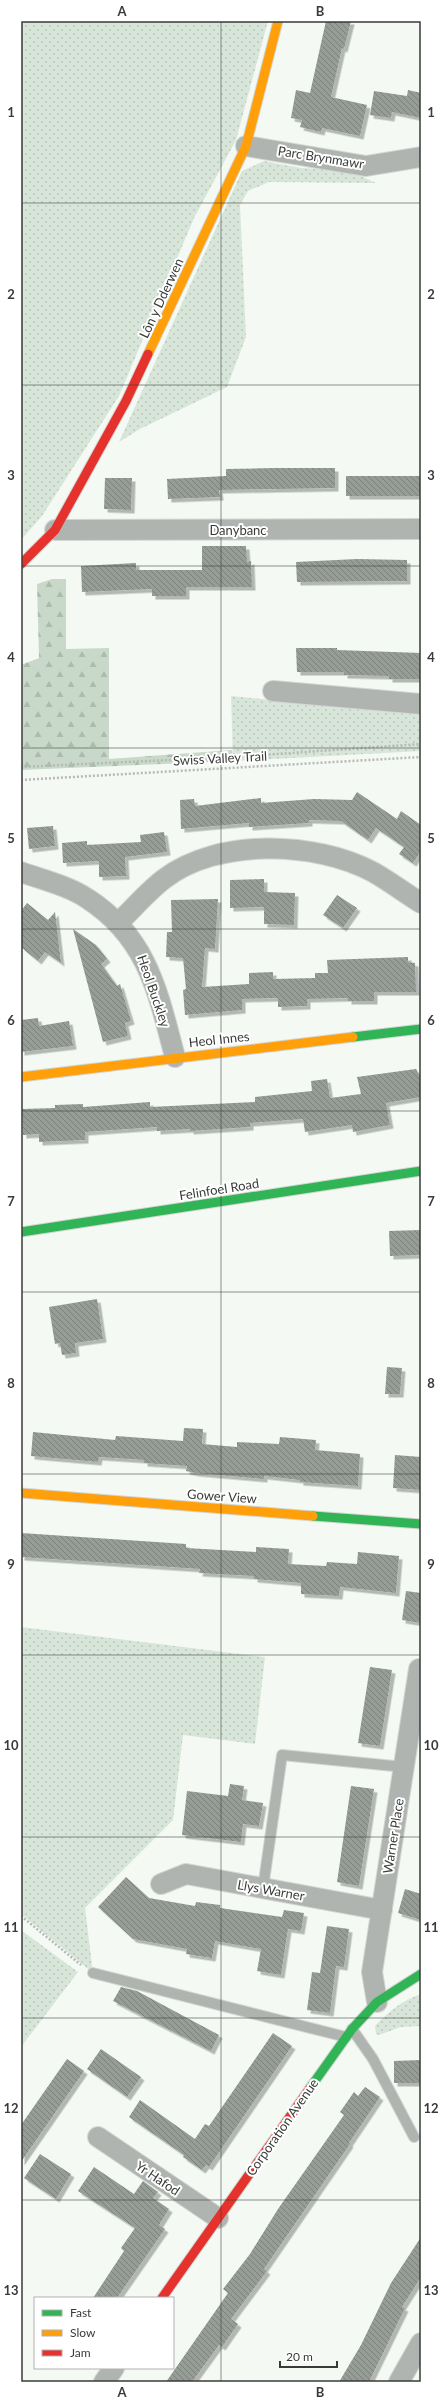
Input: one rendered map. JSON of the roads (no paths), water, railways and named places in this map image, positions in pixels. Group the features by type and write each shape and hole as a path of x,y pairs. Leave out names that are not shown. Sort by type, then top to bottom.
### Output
{"street":[{"name":"Lôn y Dderwen","path":"21,564 55,530 126,401 246,146 278,21"},
{"name":"Parc Brynmawr","path":"246,146 366,166 421,157"},
{"name":"Danybanc","path":"55,530 421,529"},
{"path":"273,691 421,704"},
{"path":"118,923 164,878 204,857 237,852 288,848 335,857 372,872 421,903"},
{"name":"Heol Buckley","path":"21,872 88,899 118,923 139,949 160,1001 176,1057"},
{"name":"Heol Innes","path":"21,1077 176,1057 421,1029"},
{"name":"Felinfoel Road","path":"21,1232 421,1171"},
{"name":"Gower View","path":"21,1493 421,1524"},
{"name":"Warner Place","path":"377,2002 372,1972 419,1669"},
{"name":"Llys Warner","path":"161,1884 186,1874 382,1910"},
{"name":"Corporation Avenue","path":"163,2297 349,2033 377,2002 421,1974"},
{"name":"Yr Hafod","path":"98,2137 218,2218"},
{"path":"399,2382 421,2343"},
{"path":"104,2382 113,2369"}],"lane":[{"path":"263,1888 282,1755 404,1767"},
{"path":"93,1973 349,2033 373,2059 414,2137"}]}
